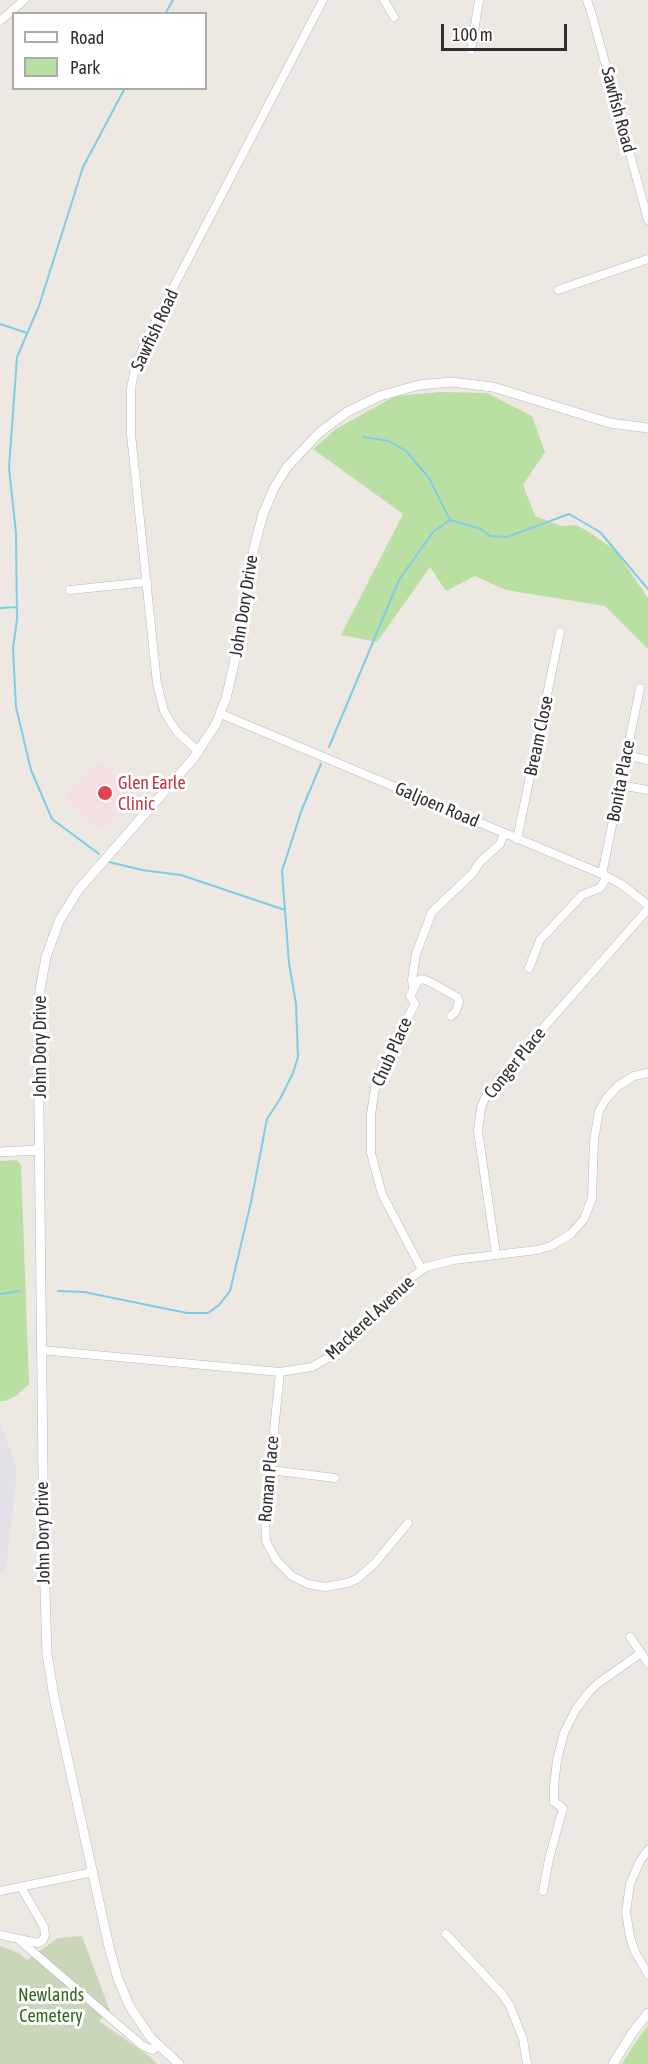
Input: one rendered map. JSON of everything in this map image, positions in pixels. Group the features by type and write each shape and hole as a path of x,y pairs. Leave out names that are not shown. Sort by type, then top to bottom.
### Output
{"street":[{"path":"0,21 22,0"},
{"name":"Sawfish Road","path":"199,752 178,733 168,717 160,699 157,684 130,404 136,364 147,338 323,0"},
{"path":"384,0 394,17"},
{"path":"471,50 479,0"},
{"name":"Sawfish Road","path":"587,0 648,220"},
{"path":"558,290 648,259"},
{"name":"John Dory Drive","path":"179,2064 158,2045 129,2005 121,1986 109,1947 54,1697 47,1654 44,1585 38,1006 42,975 51,942 68,904 86,880 199,752 221,714 233,669 254,548 263,514 279,480 293,460 319,433 336,419 364,403 401,389 431,383 458,382 499,388 610,423 648,428"},
{"path":"70,590 147,582"},
{"name":"Bream Close","path":"518,839 560,632"},
{"name":"Bonita Place","path":"604,875 640,687"},
{"name":"Galjoen Road","path":"221,714 604,875 621,884 648,907"},
{"path":"626,755 648,760"},
{"path":"620,785 648,790"},
{"path":"413,988 416,954 432,912 500,844 504,834"},
{"path":"529,968 543,937 582,895 600,888 604,875"},
{"name":"Conger Place","path":"496,1254 478,1131 478,1120 485,1098 501,1076 648,907"},
{"path":"413,988 418,981 424,980 446,989 458,998 459,1002 456,1011 451,1016"},
{"name":"Chub Place","path":"413,988 410,996 415,1004 376,1082 370,1114 370,1131 373,1163 382,1194 422,1270"},
{"name":"Mackerel Avenue","path":"41,1350 280,1372 312,1367 333,1355 412,1276 422,1270 437,1264 537,1250 565,1239 577,1229 584,1219 592,1198 594,1140 599,1111 618,1086 634,1076 648,1073"},
{"path":"0,1152 40,1150"},
{"name":"Roman Place","path":"280,1372 265,1518 266,1541 283,1569 308,1584 325,1587 337,1586 357,1579 375,1563 408,1523"},
{"path":"270,1470 335,1478"},
{"path":"630,1636 648,1663"},
{"path":"543,1891 563,1808 554,1802 554,1786 556,1760 564,1733 570,1719 597,1684 641,1653"},
{"path":"648,1850 640,1861 630,1884 626,1912 635,1952 648,1974"},
{"path":"0,1891 93,1872"},
{"path":"0,1935 40,1942 45,1935 44,1927 21,1887"},
{"path":"446,1934 502,1994 510,2006 523,2039 527,2064"},
{"path":"18,1939 143,2046 153,2050 158,2045"},
{"path":"613,2064 648,2013"}],"shaded area":[{"path":"98,760 116,776 134,786 131,790 137,797 121,821 114,816 100,830 64,797"},
{"path":"0,1422 17,1470 6,1570 0,1573"}],"green space":[{"path":"441,392 487,393 532,416 545,452 523,485 535,516 561,526 576,525 616,551 648,598 648,649 605,606 506,590 475,576 446,591 430,567 377,642 341,635 403,514 313,449 336,429 395,396"},
{"path":"17,1160 21,1165 29,1384 16,1396 0,1401 0,1161"},
{"name":"Newlands Cemetery","path":"82,1936 110,2011 99,2021 157,2064 0,2064 0,1946 19,1953 27,1960 58,1938"},
{"path":"648,2025 648,2064 622,2064 633,2046"}],"waterway":[{"path":"166,12 173,0"},
{"path":"99,854 52,819 31,770 16,707 13,649 17,619 16,533 9,468 17,357 39,306 83,167 124,90"},
{"path":"0,324 27,333"},
{"path":"363,437 389,441 406,451 429,478 450,520"},
{"path":"329,747 399,580 433,532 450,520 481,529 490,536 507,537 569,514 600,532 648,589"},
{"path":"0,608 17,607"},
{"path":"58,1291 84,1292 187,1313 208,1313 219,1305 230,1291 251,1202 267,1119 280,1099 298,1057 296,1004 289,963 282,871 302,809 321,764"},
{"path":"109,862 142,870 181,875 285,910"},
{"path":"0,1294 20,1291"}],"place":[{"name":"Glen Earle Clinic","path":"105,793"}]}
